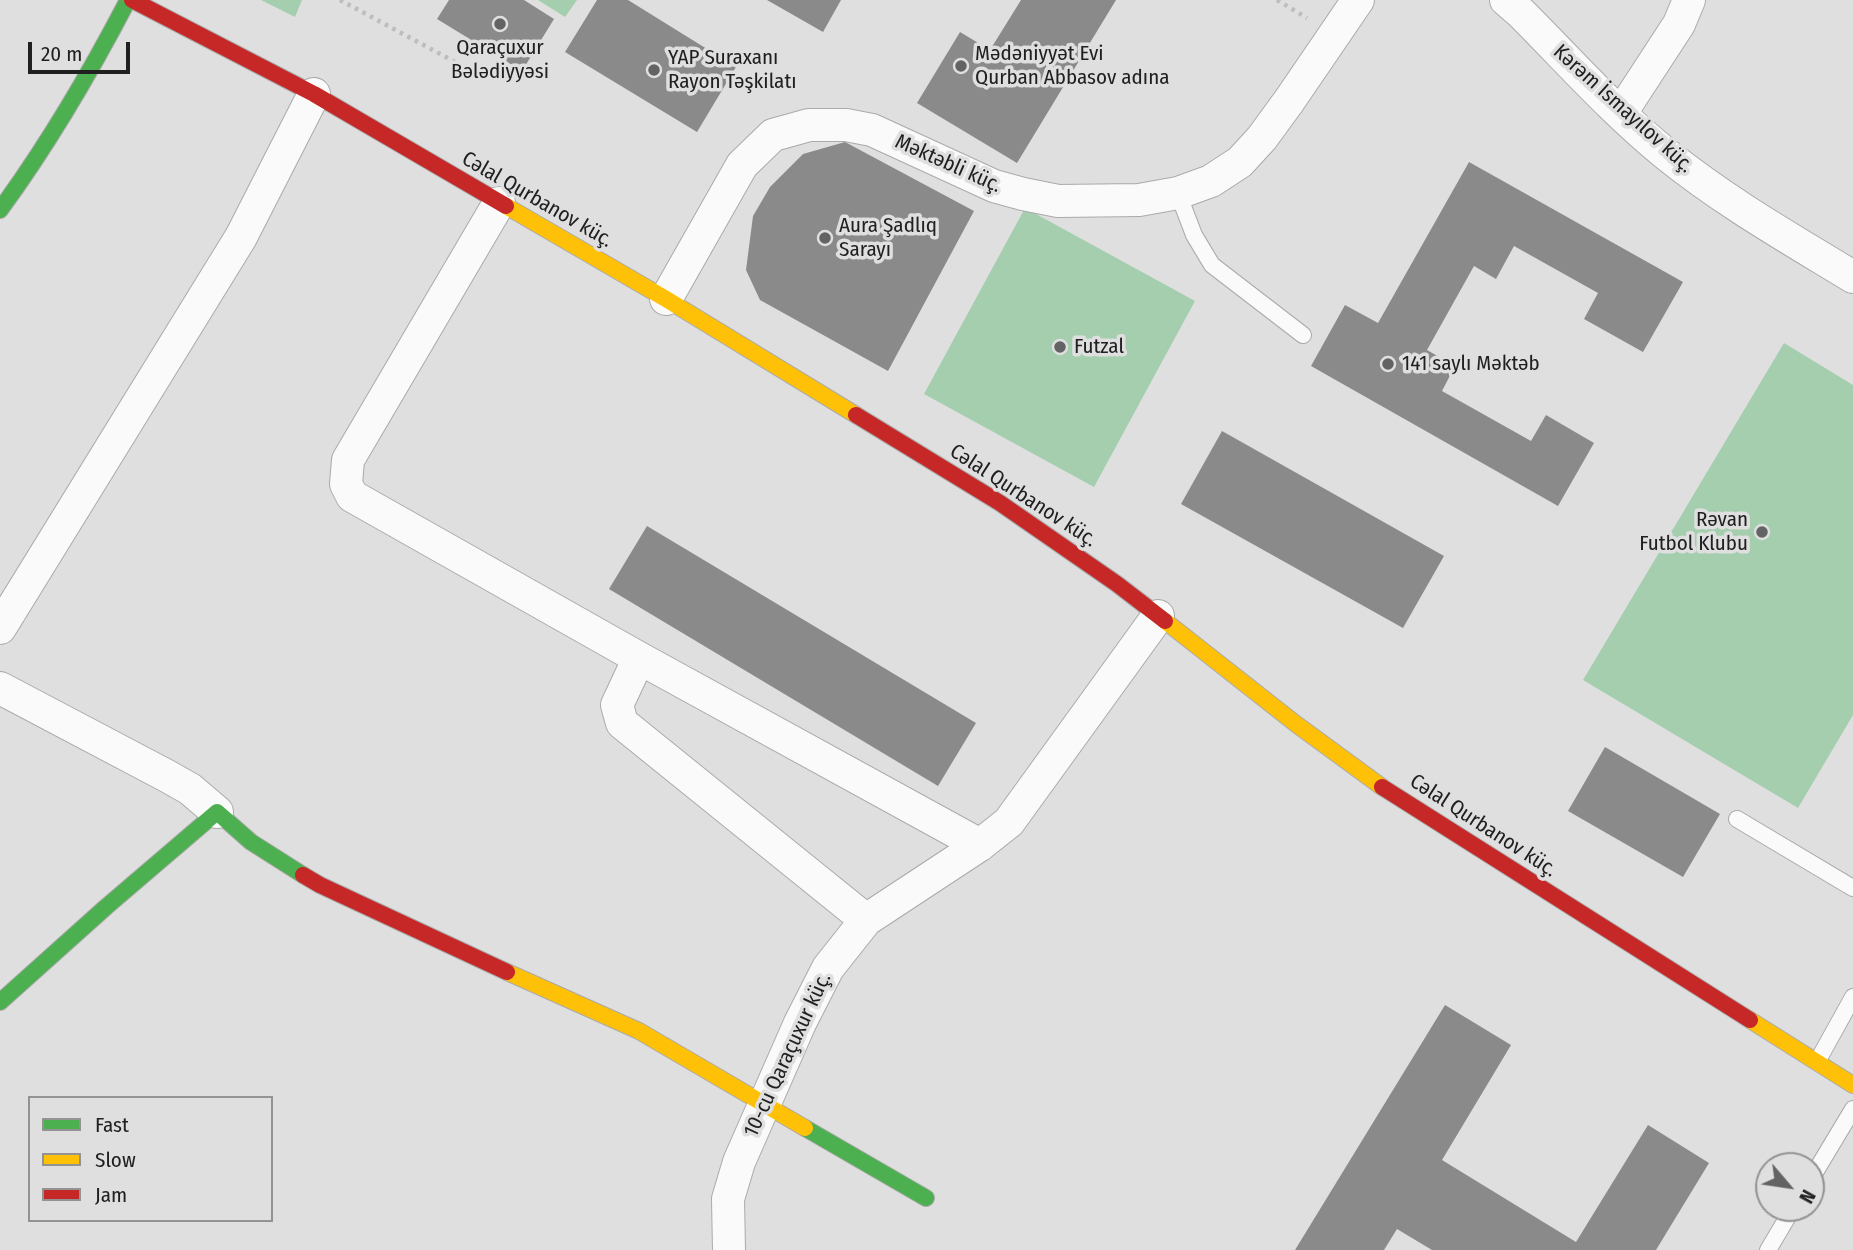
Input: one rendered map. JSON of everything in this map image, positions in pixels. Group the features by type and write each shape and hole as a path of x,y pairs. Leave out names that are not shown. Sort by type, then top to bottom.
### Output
{"street":[{"name":"Cəlal Qurbanov küç.","path":"130,0 314,94 666,299 1000,503 1117,584 1373,781 1853,1085"},
{"path":"0,210 53,134 130,0"},
{"name":"Məktəbli küç.","path":"666,299 742,165 773,135 809,125 846,125 872,130 994,186 1058,201 1139,200 1178,193 1211,181 1240,162 1262,138 1357,0"},
{"name":"Kərəm İsmayılov küç.","path":"1506,0 1620,113 1666,154 1738,206 1853,277"},
{"path":"1620,113 1679,24 1689,0"},
{"path":"0,628 241,237 314,94"},
{"path":"499,203 348,460 346,484 352,496 639,658 980,845"},
{"name":"10-cu Qaraçuxur küç.","path":"722,1249 728,1199 739,1162 800,1023 828,968 866,920 980,845 1009,822 1158,616"},
{"path":"639,658 617,705 622,723 866,920"},
{"path":"0,688 190,789 251,842 320,885 498,969 639,1031 926,1198"},
{"path":"0,1002 106,906 218,812"}],"lane":[{"path":"1178,193 1194,235 1212,265 1303,335"},
{"path":"1737,819 1853,888"},
{"path":"1817,1062 1853,997"},
{"path":"1825,1156 1853,1109"},
{"path":"1768,1250 1785,1222"}],"path":[{"path":"340,0 470,70"}],"green space":[{"path":"261,0 302,0 295,17"},
{"path":"538,0 577,0 565,17"},
{"name":"Futzal","path":"1025,208 1195,301 1094,487 924,394"},
{"name":"Rəvan Futbol Klubu","path":"1784,343 1853,385 1853,715 1798,808 1583,680"}],"building":[{"name":"Qaraçuxur Bələdiyyəsi","path":"449,0 524,0 554,19 522,71 437,19"},
{"path":"597,0 628,0 736,67 697,132 565,52"},
{"path":"767,0 841,0 823,32"},
{"path":"1021,0 1116,0 1017,163 917,103 960,32 990,50"},
{"path":"845,142 974,211 888,371 760,300 746,270 753,216 770,187 803,154"},
{"path":"1469,162 1683,282 1643,352 1584,319 1598,293 1514,246 1496,279 1474,266 1427,350 1455,366 1442,391 1531,441 1546,415 1594,443 1558,506 1311,366 1345,305 1378,323"},
{"path":"1222,431 1444,556 1403,628 1181,504"},
{"path":"647,526 976,723 938,786 609,589"},
{"path":"1605,747 1720,814 1683,877 1568,811"},
{"path":"1445,1005 1511,1045 1442,1160 1576,1242 1648,1125 1709,1163 1656,1250 1432,1250 1397,1229 1384,1250 1295,1250"}],"traffic: fast":[{"path":"0,210 68,107 128,0"},
{"path":"0,1002 217,812 251,842 303,875"},
{"path":"805,1128 926,1198"}],"traffic: slow":[{"path":"506,206 666,299 856,415"},
{"path":"1165,621 1296,724 1382,787"},
{"path":"507,972 639,1031 805,1128"},
{"path":"1750,1020 1853,1085"}],"traffic: jam":[{"path":"132,0 314,94 506,206"},
{"path":"856,415 1000,503 1117,584 1165,621"},
{"path":"1382,787 1750,1020"},
{"path":"303,875 507,972"}],"place":[{"name":"Qaraçuxur Bələdiyyəsi","path":"500,24"},
{"name":"Mədəniyyət Evi Qurban Abbasov adına","path":"961,66"},
{"name":"YAP Suraxanı Rayon Təşkilatı","path":"654,70"},
{"name":"Aura Şadlıq Sarayı","path":"825,238"},
{"name":"Futzal","path":"1060,347"},
{"name":"141 saylı Məktəb","path":"1388,364"},
{"name":"Rəvan Futbol Klubu","path":"1762,532"}]}
